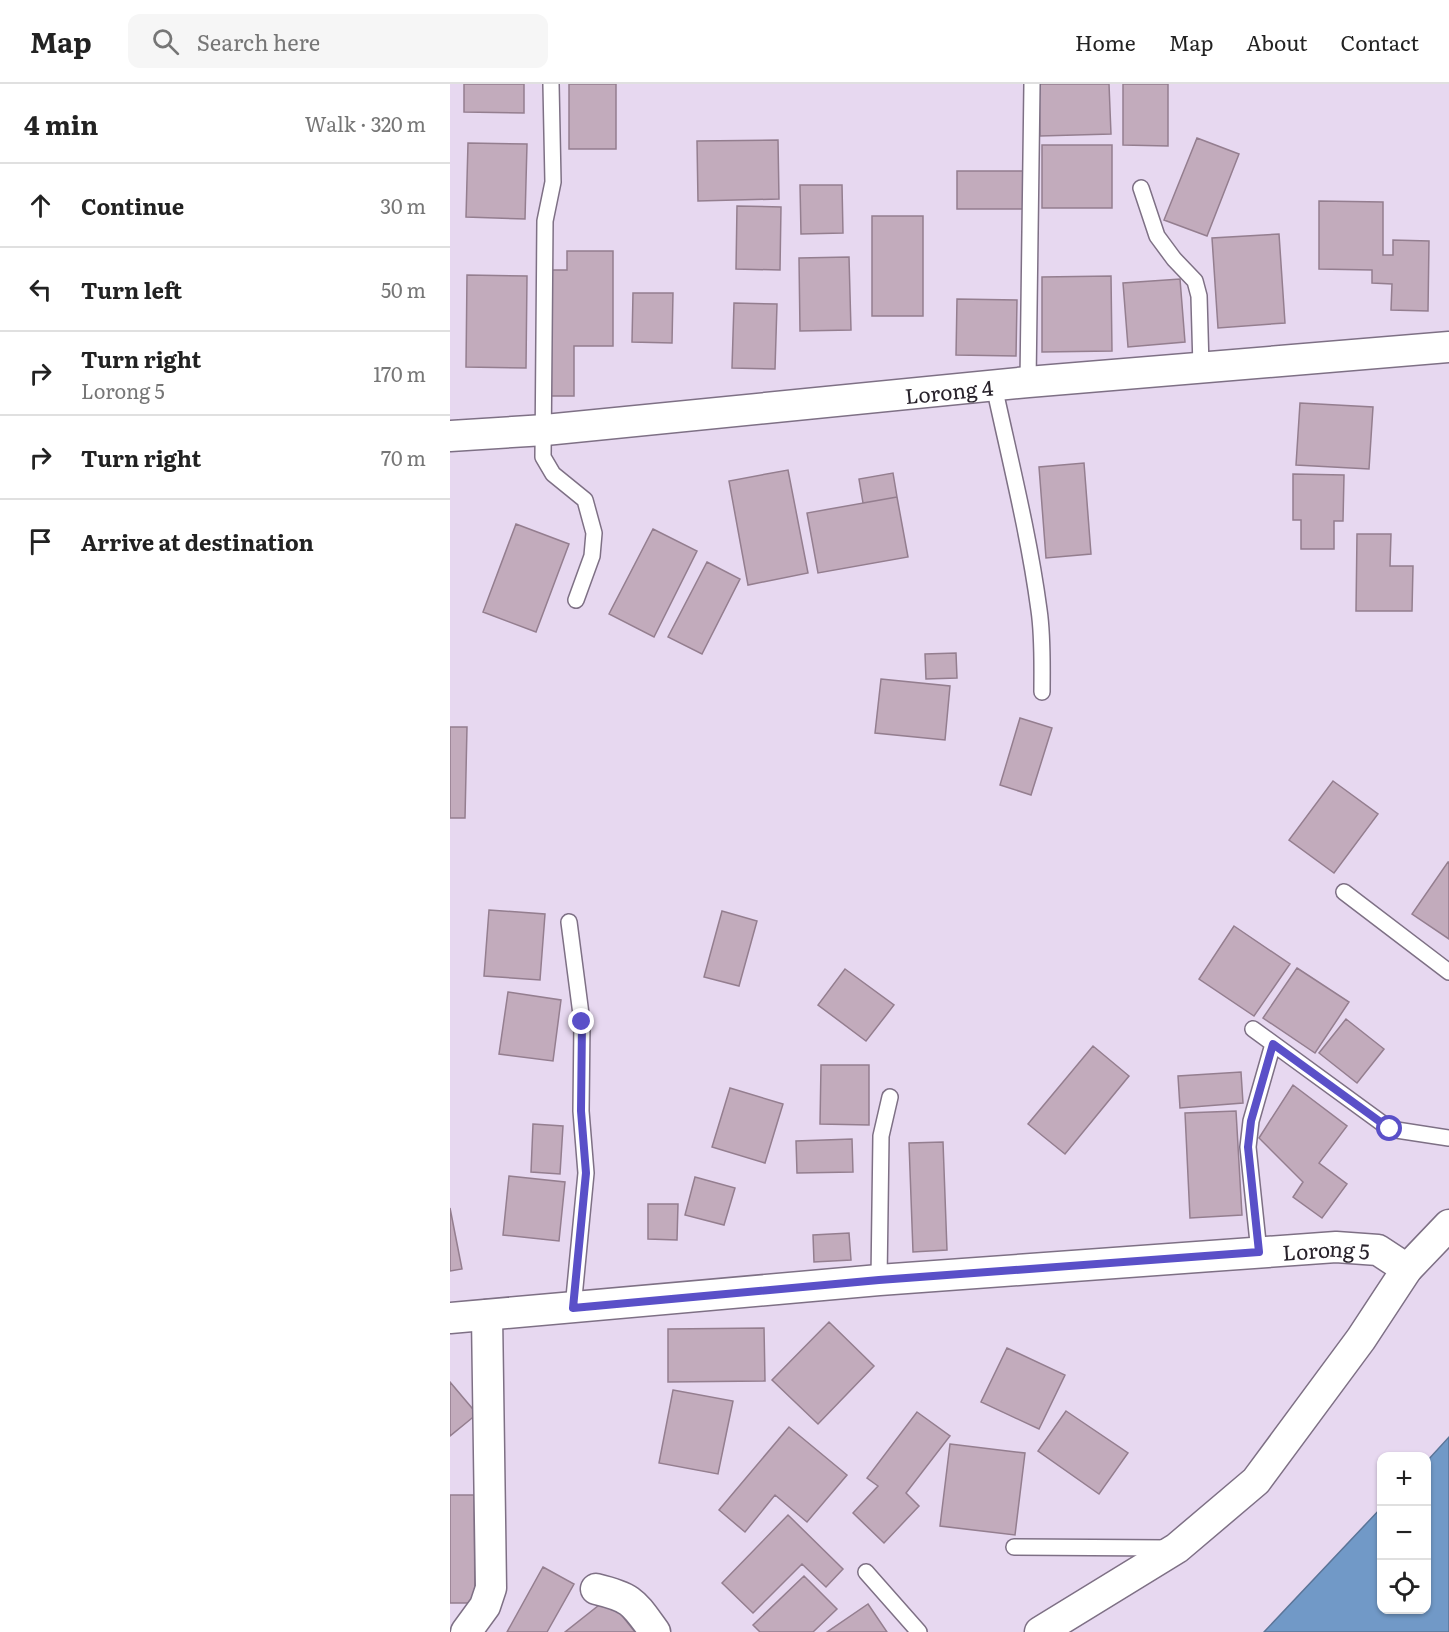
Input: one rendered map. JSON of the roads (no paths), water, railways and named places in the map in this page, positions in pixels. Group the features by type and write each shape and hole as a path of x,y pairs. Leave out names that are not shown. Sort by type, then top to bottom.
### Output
{"street":[{"name":"Lorong 4","path":"450,436 545,430 994,386 1200,353 1449,347"},
{"path":"1040,1632 1177,1548 1256,1481 1361,1339 1407,1269 1449,1225"},
{"name":"Lorong 5","path":"450,1318 879,1280 1336,1247 1378,1250 1407,1269"},
{"path":"466,1632 482,1611 491,1588 487,1315"},
{"path":"596,1589 627,1598 636,1606 655,1632"}],"lane":[{"path":"551,84 553,182 545,221 543,458 553,474 585,500 594,533 592,556 576,600"},
{"path":"1028,382 1032,84"},
{"path":"1141,188 1157,236 1174,259 1195,281 1199,296 1200,353"},
{"path":"994,386 1039,610 1042,692"},
{"path":"1344,892 1449,972"},
{"path":"569,922 582,1022 581,1111 586,1173 573,1308"},
{"path":"1253,1029 1390,1129 1449,1138"},
{"path":"1259,1252 1248,1147 1251,1121 1273,1044"},
{"path":"879,1280 881,1136 890,1096"},
{"path":"1014,1547 1177,1548"},
{"path":"866,1572 918,1632"}],"water":[{"path":"1449,1437 1449,1632 1264,1632 1377,1512 1377,1614 1431,1614 1431,1457"}]}
